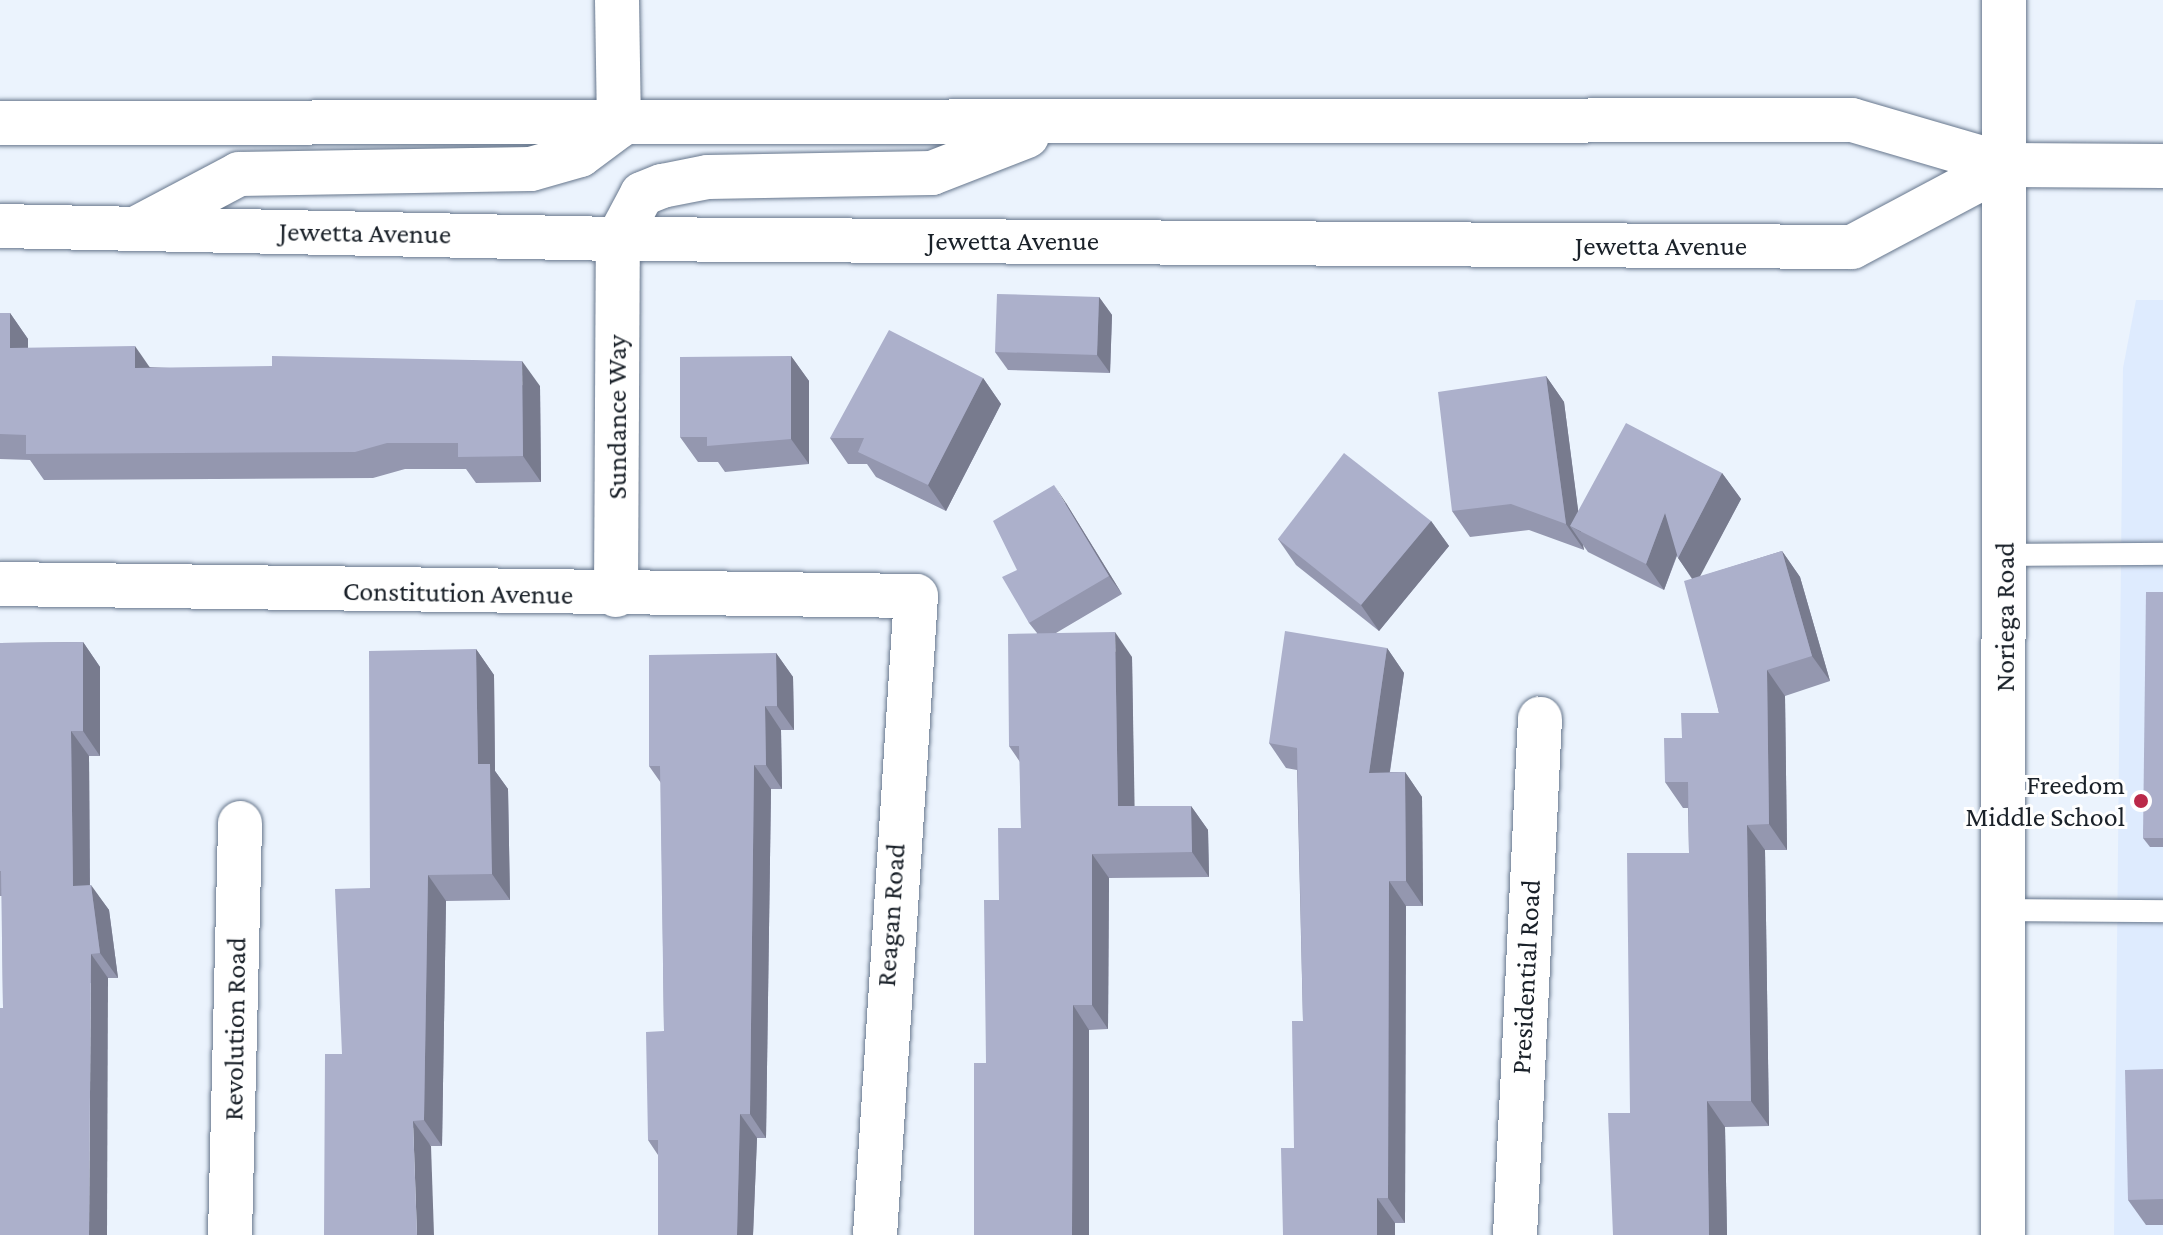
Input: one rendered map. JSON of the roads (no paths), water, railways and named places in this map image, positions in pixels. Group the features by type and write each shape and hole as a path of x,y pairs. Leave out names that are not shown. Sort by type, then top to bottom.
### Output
{"street":[{"path":"137,228 239,174 531,169 580,155 619,126 617,0"},
{"name":"Noriega Road","path":"2003,1235 2004,0"},
{"name":"Jewetta Avenue","path":"0,123 1052,126 1852,120 2006,165 2163,166"},
{"path":"618,239 642,194 662,186 708,177 932,173 1052,126"},
{"name":"Jewetta Avenue","path":"0,226 618,239 1852,247 2006,165"},
{"name":"Sundance Way","path":"616,595 618,239"},
{"name":"Constitution Avenue","path":"0,584 616,595 916,596"},
{"name":"Reagan Road","path":"875,1235 887,957 916,596"},
{"name":"Presidential Road","path":"1515,1235 1540,719"},
{"name":"Revolution Road","path":"230,1235 240,823"}],"lane":[{"path":"2005,555 2163,554"},
{"path":"2004,910 2163,911"}],"place":[{"name":"Freedom Middle School","path":"2141,801"}]}
